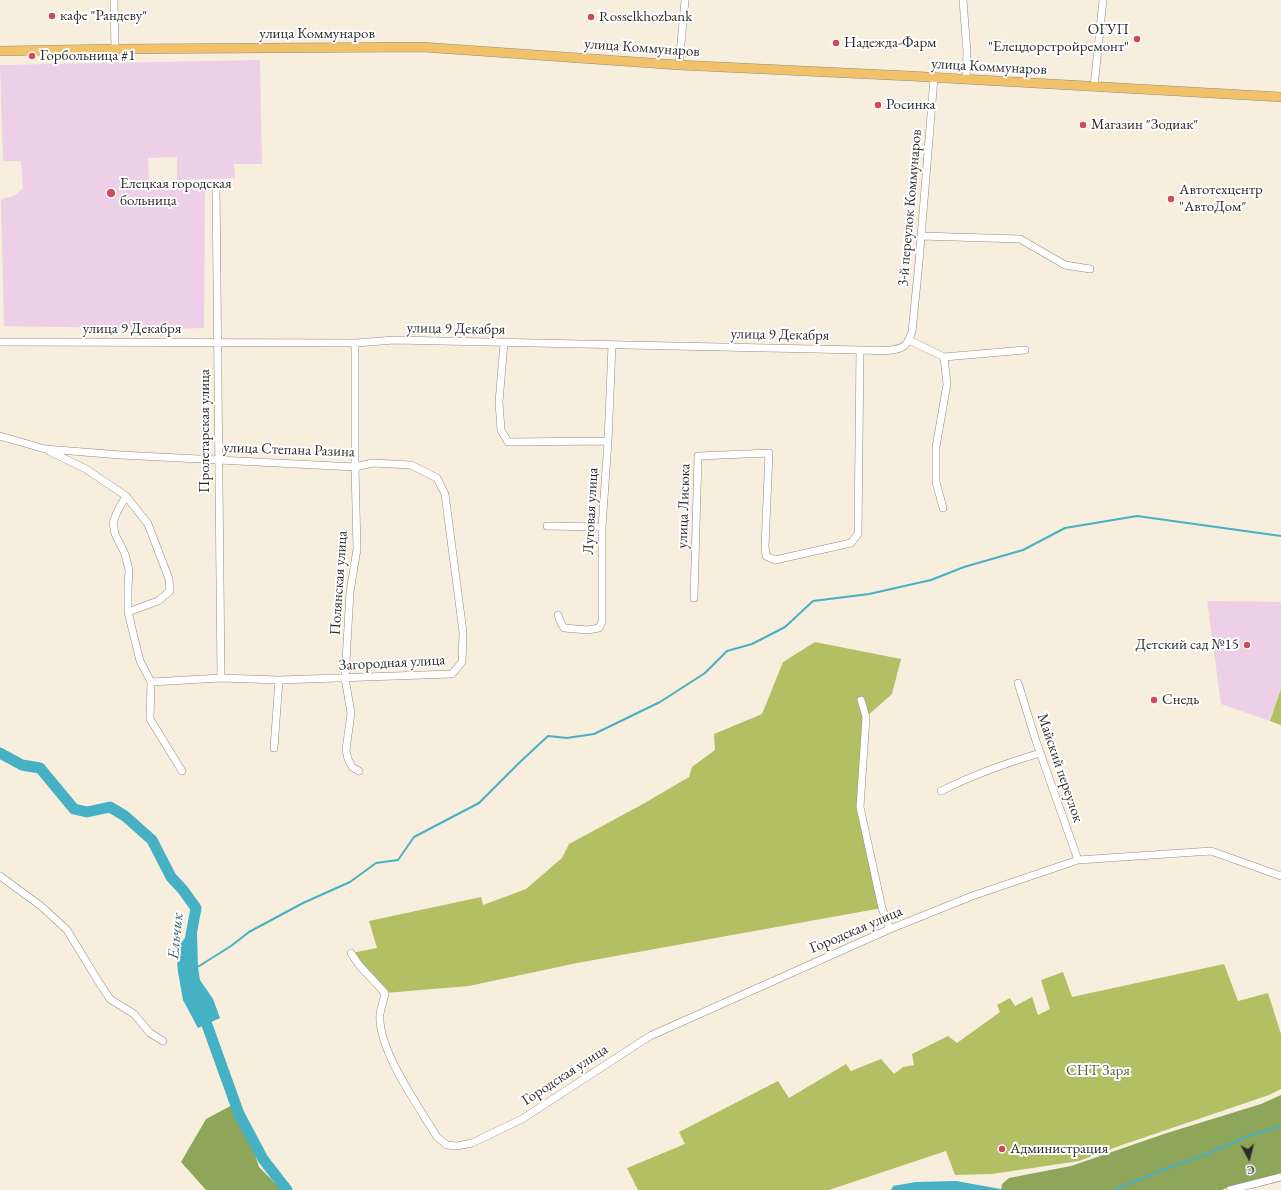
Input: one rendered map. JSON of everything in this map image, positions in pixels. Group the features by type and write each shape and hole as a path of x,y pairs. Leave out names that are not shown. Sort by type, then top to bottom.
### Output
{"main road":[{"name":"улица Коммунаров","path":"0,51 422,47 679,65 966,79 1281,97"}],"street":[{"path":"114,0 114,49"},
{"path":"679,65 685,0"},
{"path":"963,0 967,52 966,79"},
{"path":"1094,87 1103,0"},
{"name":"3-й переулок Коммунаров","path":"909,340 912,332 934,78"},
{"name":"Пролетарская улица","path":"216,184 221,678"},
{"path":"921,236 1020,239 1065,265 1090,269"},
{"name":"улица 9 Декабря","path":"0,342 355,343 394,340 896,350 904,346 909,340"},
{"path":"909,340 944,357 1025,350"},
{"name":"Полянская улица","path":"355,343 354,467 357,549 350,592 345,678 351,713 346,750 352,767 359,771"},
{"path":"504,343 499,402 501,430 508,442 608,442"},
{"name":"Луговая улица","path":"558,615 564,628 588,630 599,628 602,622 602,527 608,442 612,345"},
{"name":"улица Лисюка","path":"694,598 698,456 769,453 765,546 766,556 775,560 851,544 858,534 860,350"},
{"path":"943,508 936,482 936,447 947,384 944,357"},
{"name":"улица Степана Разина","path":"0,436 45,449 354,467 372,463 411,465"},
{"path":"45,449 86,469 126,496 148,524 169,579 170,591 158,601 128,612"},
{"name":"Загородная улица","path":"151,682 221,678 279,680 452,674 462,662 463,632 445,494 437,478 411,465"},
{"path":"126,496 113,523 115,534 125,554 129,570 128,612 140,661 151,682 150,719 182,771"},
{"path":"547,526 602,527"},
{"path":"274,748 279,680"},
{"name":"Майский переулок","path":"1018,683 1040,753 1078,860"},
{"path":"861,700 866,717 860,807 882,908 890,929"},
{"path":"941,791 967,778 1040,753"},
{"name":"Городская улица","path":"351,953 359,965 385,993 380,1015 381,1029 391,1060 437,1137 447,1145 457,1146 472,1143 522,1119 650,1036 890,929 972,896 1078,860 1211,851 1281,876"},
{"path":"0,876 41,906 67,930 110,999 134,1014 150,1033 163,1041"},
{"path":"1230,1190 1281,1177"}],"shaded area":[{"name":"Елецкая городская больница","path":"260,60 262,164 234,164 235,178 177,180 177,157 148,158 149,188 205,190 204,328 167,329 4,326 1,199 14,196 23,188 21,161 3,161 0,65"},
{"name":"Детский сад №15","path":"1207,601 1281,602 1281,689 1270,721 1221,704"}],"green space":[{"path":"815,642 901,659 892,694 866,717 860,799 882,908 577,963 469,986 385,993 351,953 377,948 369,921 481,897 483,905 526,889 562,858 569,844 689,777 692,767 715,750 714,734 762,714 783,662"},
{"path":"1281,689 1281,725 1270,721"},
{"name":"СНТ Заря","path":"1224,964 1238,1001 1268,993 1281,1034 1281,1089 1269,1095 1079,1161 992,1174 955,1175 946,1151 829,1190 638,1190 627,1168 685,1144 679,1132 778,1081 789,1098 846,1064 851,1071 881,1059 894,1074 903,1067 914,1065 912,1054 948,1036 957,1043 1000,1012 997,1005 1010,998 1015,1006 1032,997 1038,1015 1050,1009 1041,980 1063,972 1072,997"},
{"path":"1281,1095 1281,1175 1228,1187 1222,1190 1001,1190 1002,1184 1009,1178 1071,1166 1167,1133 1261,1104"},
{"path":"238,1102 259,1167 282,1190 206,1190 181,1162 206,1119"}],"water":[{"path":"191,932 197,933 200,980 213,999 220,1018 198,1028 183,1000 178,972 176,948"},
{"path":"956,1181 1006,1190 891,1190 893,1186 916,1182"}],"waterway":[{"path":"196,968 231,946 249,932 303,903 350,882 376,863 398,860 414,837 479,803 548,736 567,738 594,734 660,702 705,673 727,651 752,644 785,627 813,601 869,594 931,580 964,567 1023,550 1065,528 1137,516 1281,536"},
{"name":"Ельчик","path":"0,753 22,765 40,768 74,809 87,812 110,807 125,816 152,840 171,877 196,908 189,946"},
{"name":"Ельчик","path":"202,1011 239,1114 263,1159 287,1190"},
{"path":"1114,1190 1207,1154 1248,1136 1281,1126"}],"place":[{"name":"кафе \"Рандеву\"","path":"52,16"},
{"name":"Rosselkhozbank","path":"591,17"},
{"name":"ОГУП \"Елецдорстройремонт\"","path":"1137,39"},
{"name":"Надежда-Фарм","path":"836,43"},
{"name":"Горбольница #1","path":"32,56"},
{"name":"Росинка","path":"878,105"},
{"name":"Магазин \"Зодиак\"","path":"1083,125"},
{"name":"Елецкая городская больница","path":"111,193"},
{"name":"Автотехцентр \"АвтоДом\"","path":"1171,199"},
{"name":"Детский сад №15","path":"1247,645"},
{"name":"Снедь","path":"1154,700"},
{"name":"Администрация","path":"1002,1149"}]}
